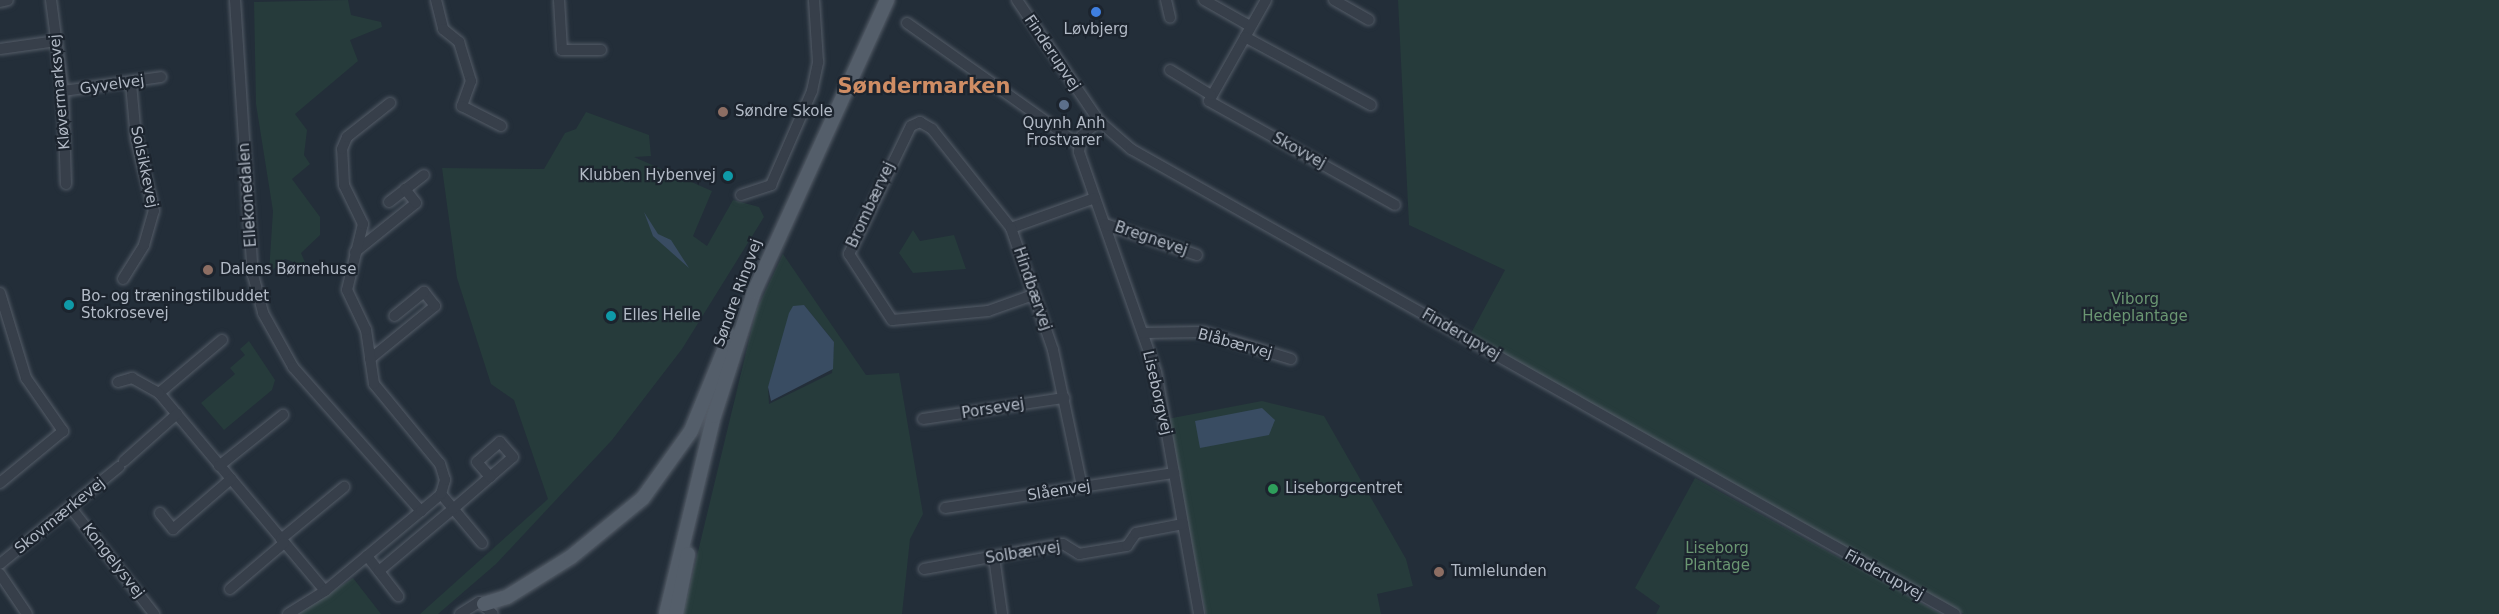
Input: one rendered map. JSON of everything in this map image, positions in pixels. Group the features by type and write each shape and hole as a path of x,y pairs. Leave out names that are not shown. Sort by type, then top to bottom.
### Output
{"main road":[{"name":"Søndre Ringvej","path":"666,614 741,330 812,160 886,0"},
{"path":"489,609 597,540 643,498 672,461 702,410 769,238 812,160"},
{"path":"676,614 741,330"}],"street":[{"path":"0,2 8,0"},
{"name":"Kløvermarksvej","path":"51,0 63,90 66,184"},
{"name":"Ellekonedalen","path":"235,0 253,274 263,313 293,367 421,512"},
{"path":"436,0 442,29 459,42 471,81 462,106 501,126"},
{"path":"560,0 562,50 601,50"},
{"path":"741,195 771,184 812,90 818,62 814,0"},
{"name":"Finderupvej","path":"1017,0 1099,121 1138,153 1955,614"},
{"path":"1166,0 1170,18"},
{"path":"1204,0 1248,31 1371,105"},
{"path":"1211,95 1266,0"},
{"path":"1334,0 1369,20"},
{"path":"907,23 1078,144 1099,121"},
{"path":"0,49 56,41"},
{"name":"Skovvej","path":"1170,70 1211,95 1209,101 1395,205"},
{"name":"Gyvelvej","path":"63,90 131,84 161,77"},
{"name":"Solsikkevej","path":"123,279 144,245 154,211 136,138 131,84"},
{"path":"288,614 325,591 421,512 441,494 446,480 440,464 374,384 366,330 346,290 363,224 344,185 343,142 390,103"},
{"name":"Hindbærvej","path":"920,122 932,129 1011,228 1034,295 1064,398 1082,487"},
{"name":"Brombærvej","path":"920,122 907,131 849,247 854,262 900,323 988,312 1034,295"},
{"name":"Liseborgvej","path":"1078,144 1156,372 1199,614"},
{"path":"389,202 424,175"},
{"path":"354,253 417,203 405,189"},
{"path":"1011,228 1095,198"},
{"name":"Bregnevej","path":"1105,224 1197,255"},
{"path":"370,359 435,306 424,292 394,316"},
{"path":"0,293 26,378 63,431 0,483"},
{"name":"Blåbærvej","path":"1143,333 1203,332 1291,359"},
{"path":"159,393 222,340"},
{"path":"118,381 132,378 159,393 325,591"},
{"name":"Porsevej","path":"923,419 1064,398"},
{"name":"Skovmærkevej","path":"0,564 71,507 177,414"},
{"path":"219,466 284,415"},
{"name":"Slåenvej","path":"945,508 1174,473"},
{"path":"379,571 490,477"},
{"path":"160,513 173,529 231,479"},
{"path":"230,589 344,487"},
{"path":"441,494 482,543"},
{"name":"Kongelysvej","path":"71,507 154,614"},
{"name":"Solbærvej","path":"924,569 1063,544 1079,554 1127,546 1136,532 1183,524"},
{"path":"368,556 398,596"},
{"path":"993,557 1002,614"},
{"path":"0,574 27,614"},
{"path":"460,614 469,604 489,609"}],"green space":[{"path":"348,0 351,15 381,22 382,27 350,40 358,61 295,114 307,130 304,155 310,164 292,179 320,217 320,235 301,253 307,267 285,259 269,273 273,211 256,104 254,2"},
{"name":"Viborg Hedeplantage","path":"1398,0 2499,0 2499,614 1964,614 1699,468 1469,337 1505,270 1409,225"},
{"path":"586,112 649,135 651,156 634,157 712,191 693,236 707,246 733,200 759,207 764,217 682,349 612,440 496,564 438,614 420,614 548,499 514,400 491,384 457,278 442,168 544,169 565,133 576,129"},
{"path":"913,230 920,241 954,235 966,269 913,273 899,253"},
{"path":"783,254 866,375 899,373 923,514 910,539 902,614 683,614 756,311","holes":["804,305 834,342 832,373 769,404 768,387"]},
{"path":"249,341 275,380 272,390 224,430 201,403 235,374 230,368 245,355 240,349"},
{"name":"Liseborgcentret","path":"1262,401 1324,416 1406,559 1413,586 1377,594 1381,614 1206,614 1167,419"},
{"name":"Liseborg Plantage","path":"1695,478 1941,614 1656,614 1660,606 1635,588"},
{"path":"353,578 381,614 298,614"}],"water":[{"path":"644,212 658,234 671,240 689,268 653,236"},
{"path":"804,305 834,342 833,369 771,401 768,387 789,313 793,306"},
{"path":"1262,408 1275,420 1269,435 1200,448 1195,421"}],"place":[{"name":"Løvbjerg","path":"1096,12"},
{"name":"Quynh Anh Frostvarer","path":"1064,105"},
{"name":"Søndre Skole","path":"723,112"},
{"name":"Klubben Hybenvej","path":"728,176"},
{"name":"Dalens Børnehuse","path":"208,270"},
{"name":"Bo- og træningstilbuddet Stokrosevej","path":"69,305"},
{"name":"Elles Helle","path":"611,316"},
{"name":"Liseborgcentret","path":"1273,489"},
{"name":"Tumlelunden","path":"1439,572"}],"district":[{"name":"Søndermarken","path":"924,86"}]}
